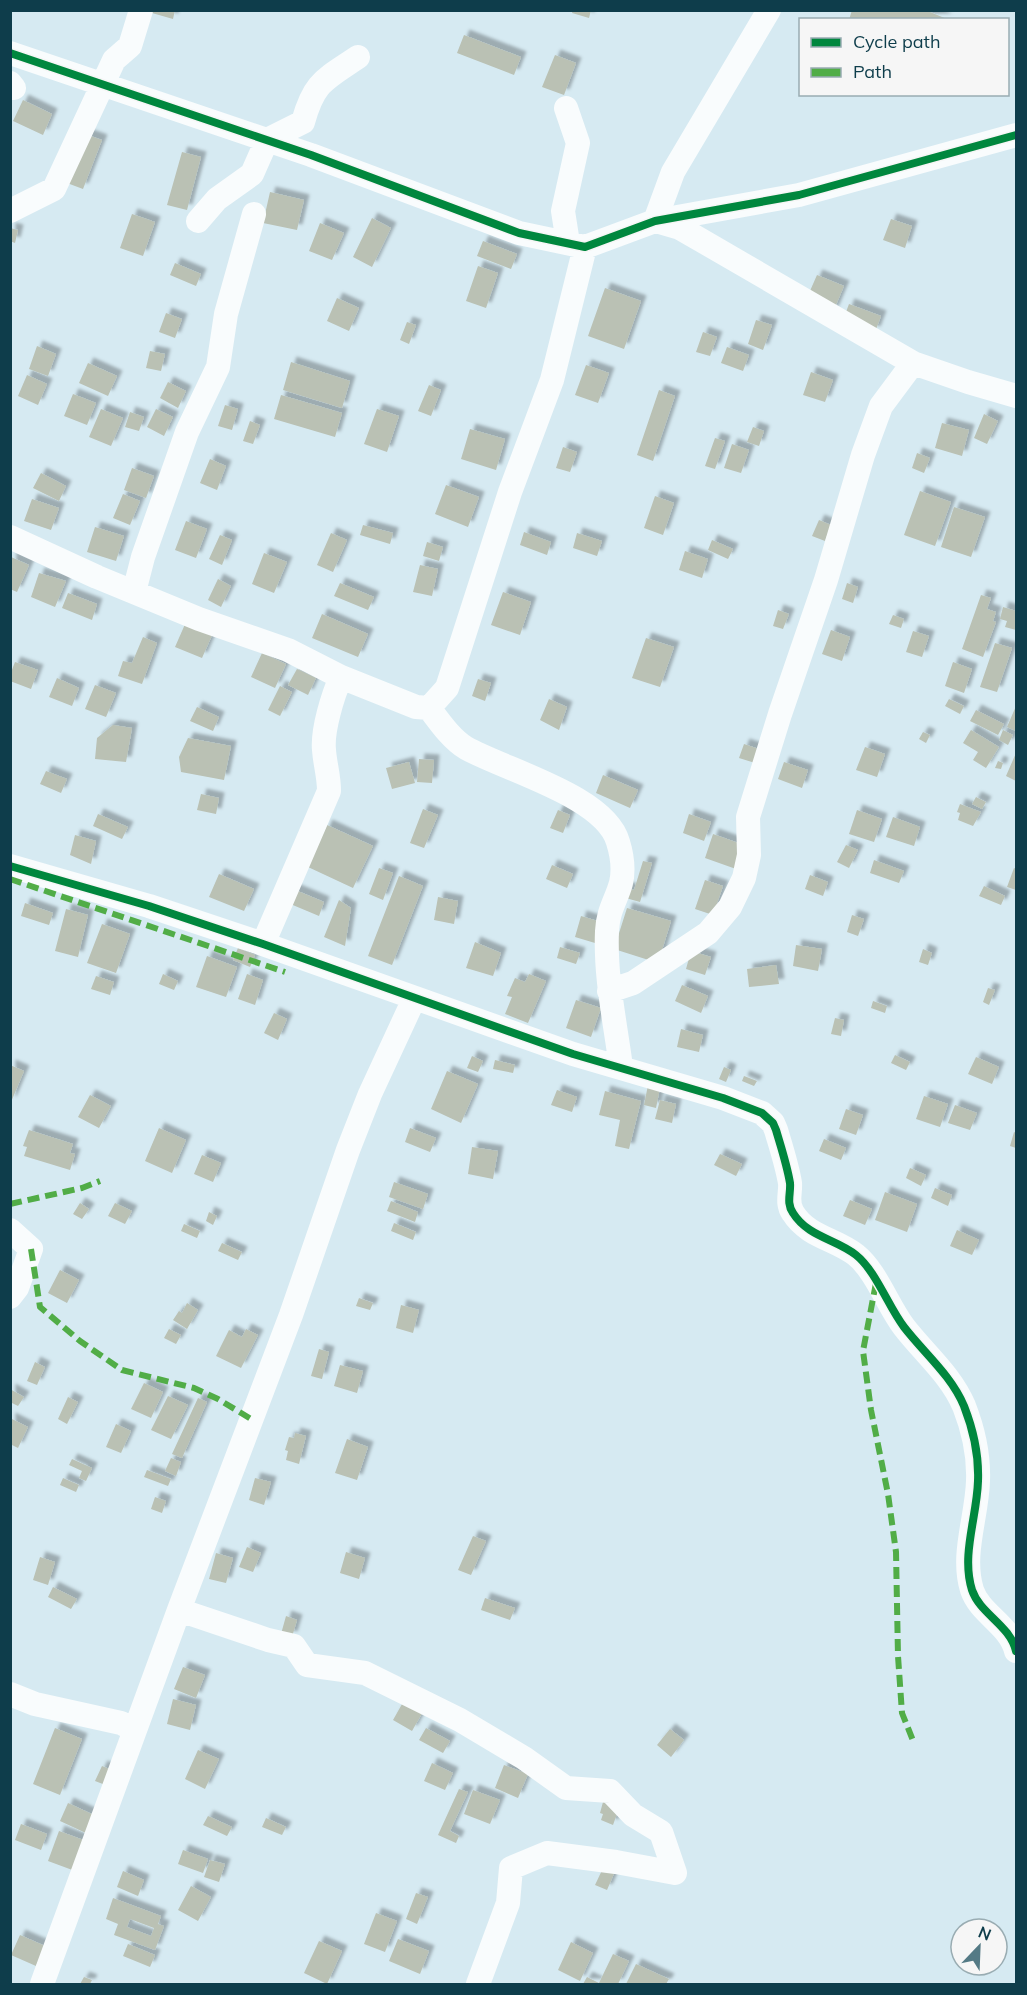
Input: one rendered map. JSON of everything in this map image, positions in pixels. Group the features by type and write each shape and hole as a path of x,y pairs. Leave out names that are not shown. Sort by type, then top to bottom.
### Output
{"street":[{"path":"10,211 54,189 114,60 130,46 141,10"},
{"path":"655,220 673,172 769,10"},
{"path":"10,53 267,140 519,233 577,245 655,220 799,195 1017,135"},
{"path":"198,221 217,199 252,174 267,140 303,122 309,99 322,81 358,57"},
{"path":"429,708 447,688 457,663 510,492 552,380 577,245 563,212 578,143 566,108"},
{"path":"134,592 143,557 187,432 218,367 226,314 254,214"},
{"path":"655,220 681,228 913,363 1017,396"},
{"path":"609,991 633,983 708,933 730,907 744,878 749,855 748,817 780,714 826,580 863,455 881,406 913,363"},
{"path":"10,537 97,577 199,619 288,650 341,677 416,707 429,708 464,747 574,798 602,817 617,839 622,861 621,882 610,907 606,962 621,1067"},
{"path":"263,944 329,791 329,772 323,748 331,700 341,677"},
{"path":"10,866 149,906 573,1054 732,1101 762,1113 776,1130 790,1185 789,1204 792,1212 809,1230 852,1252 862,1262 903,1326 949,1380 964,1406 977,1450 978,1482 968,1558 972,1589 979,1603 1014,1641 1017,1651"},
{"path":"42,1984 179,1610 291,1315 348,1150 370,1094 414,999"},
{"path":"10,1230 31,1249 16,1288 10,1297"},
{"path":"179,1610 294,1647 307,1665 365,1673 460,1720 524,1758 566,1788 610,1791 633,1815 661,1832 675,1873 547,1853 511,1868 508,1903 477,1984"},
{"path":"10,1694 35,1704 121,1723 135,1730"}],"building":[{"path":"153,10 175,10 173,19 152,13"},
{"path":"573,10 591,10 589,18 572,13"},
{"path":"852,10 925,10 945,18 850,18"},
{"path":"464,35 521,57 514,75 457,53"},
{"path":"555,55 576,63 564,95 542,87"},
{"path":"23,100 52,114 43,135 13,121"},
{"path":"85,134 102,140 83,189 67,183"},
{"path":"182,152 201,157 187,210 167,205"},
{"path":"270,192 304,200 297,230 263,223"},
{"path":"132,214 155,222 143,256 120,248"},
{"path":"372,218 391,228 372,267 353,257"},
{"path":"891,219 912,226 905,248 883,240"},
{"path":"320,223 344,233 332,260 309,251"},
{"path":"10,228 18,230 15,243 10,241"},
{"path":"483,241 517,254 511,269 477,256"},
{"path":"175,263 201,274 196,286 170,275"},
{"path":"478,266 498,273 486,308 466,301"},
{"path":"817,275 844,286 833,312 806,300"},
{"path":"605,288 641,301 624,349 588,336"},
{"path":"337,298 359,308 349,331 327,321"},
{"path":"849,304 881,316 875,332 843,320"},
{"path":"166,313 182,319 175,338 159,332"},
{"path":"756,320 772,325 763,350 748,344"},
{"path":"407,322 416,325 409,344 400,340"},
{"path":"703,332 717,337 710,356 696,352"},
{"path":"37,346 56,354 48,376 29,369"},
{"path":"727,347 749,355 743,371 721,363"},
{"path":"150,351 165,354 161,371 146,368"},
{"path":"291,362 350,381 342,408 283,390"},
{"path":"88,363 117,376 108,396 79,383"},
{"path":"586,365 609,373 598,403 575,395"},
{"path":"811,372 833,380 825,402 803,395"},
{"path":"27,375 47,384 38,405 18,396"},
{"path":"168,382 186,391 178,408 160,398"},
{"path":"429,385 441,390 431,416 418,411"},
{"path":"659,390 675,396 653,461 637,455"},
{"path":"73,394 96,403 87,425 64,416"},
{"path":"281,395 342,413 335,437 274,419"},
{"path":"225,405 238,409 232,430 218,426"},
{"path":"101,409 123,418 111,446 89,437"},
{"path":"156,409 173,417 164,436 147,427"},
{"path":"377,409 399,416 387,452 364,444"},
{"path":"130,412 144,417 139,431 125,427"},
{"path":"984,414 998,421 987,444 974,438"},
{"path":"250,421 260,425 253,444 243,441"},
{"path":"942,423 969,430 962,456 935,448"},
{"path":"753,427 764,431 759,446 747,442"},
{"path":"470,429 505,439 496,470 461,459"},
{"path":"715,438 725,441 715,469 705,466"},
{"path":"732,444 749,450 741,473 724,468"},
{"path":"563,447 577,452 570,472 556,468"},
{"path":"917,453 930,458 924,473 912,468"},
{"path":"210,459 226,466 217,490 200,483"},
{"path":"132,468 154,476 146,498 124,490"},
{"path":"41,473 66,486 59,501 33,488"},
{"path":"446,485 479,497 468,527 435,514"},
{"path":"920,491 951,502 935,546 904,535"},
{"path":"123,494 140,501 130,525 113,518"},
{"path":"655,496 674,503 663,535 644,528"},
{"path":"32,499 59,508 51,530 24,521"},
{"path":"954,507 985,517 971,557 941,547"},
{"path":"819,520 831,525 825,541 812,536"},
{"path":"186,521 207,529 196,558 175,550"},
{"path":"363,525 393,533 390,544 360,535"},
{"path":"95,527 124,536 116,561 87,552"},
{"path":"524,532 551,542 547,555 520,545"},
{"path":"331,533 347,540 333,572 317,565"},
{"path":"577,533 602,541 597,556 573,548"},
{"path":"220,535 232,540 222,565 209,559"},
{"path":"712,540 733,549 728,559 708,550"},
{"path":"427,542 443,547 439,561 423,556"},
{"path":"685,551 708,559 702,578 679,570"},
{"path":"264,553 287,562 274,593 252,584"},
{"path":"11,557 29,565 17,592 10,589"},
{"path":"420,565 438,569 432,596 413,592"},
{"path":"39,573 66,581 55,607 31,597"},
{"path":"218,579 231,586 221,607 208,600"},
{"path":"340,583 374,597 368,610 334,596"},
{"path":"847,583 858,587 853,603 842,599"},
{"path":"503,592 531,602 520,635 491,625"},
{"path":"68,593 97,604 92,620 62,608"},
{"path":"981,595 991,598 987,609 996,612 993,621 996,622 983,657 962,649"},
{"path":"1003,607 1016,611 1016,630 1005,627 1007,621 1000,619"},
{"path":"778,610 789,614 783,629 773,626"},
{"path":"322,614 368,634 358,657 312,638"},
{"path":"893,615 904,619 901,628 889,624"},
{"path":"186,622 213,633 202,658 175,647"},
{"path":"831,630 850,637 842,661 822,654"},
{"path":"913,631 929,636 922,657 906,652"},
{"path":"143,637 157,643 142,684 118,676 123,661 132,663"},
{"path":"646,638 674,647 660,687 632,678"},
{"path":"995,643 1012,648 997,692 980,687"},
{"path":"262,653 286,664 275,688 251,677"},
{"path":"15,662 38,670 31,689 10,681"},
{"path":"953,662 972,669 964,693 945,686"},
{"path":"297,669 316,678 308,695 288,685"},
{"path":"57,678 79,688 72,706 49,697"},
{"path":"478,679 491,683 485,701 472,696"},
{"path":"95,685 116,693 106,717 85,709"},
{"path":"280,686 292,692 280,716 268,710"},
{"path":"549,699 567,707 559,730 540,720"},
{"path":"949,699 964,706 960,714 945,706"},
{"path":"1016,706 1016,731 1007,727"},
{"path":"197,707 219,717 213,731 190,721"},
{"path":"976,710 1004,724 998,735 970,721"},
{"path":"113,725 132,728 126,762 95,759 97,738"},
{"path":"971,730 999,747 986,768 973,760 978,752 963,743"},
{"path":"1003,730 1013,735 1008,745 999,740"},
{"path":"923,732 930,735 926,743 919,739"},
{"path":"188,738 231,746 224,780 181,772 179,757"},
{"path":"744,744 759,749 755,763 739,758"},
{"path":"865,747 885,754 877,777 856,770"},
{"path":"1016,753 1016,781 1006,776"},
{"path":"419,759 434,760 432,783 417,782"},
{"path":"998,761 1003,763 1001,769 995,768"},
{"path":"409,762 415,783 392,789 386,768"},
{"path":"784,762 808,770 802,788 778,779"},
{"path":"46,771 67,779 61,793 40,784"},
{"path":"603,775 638,790 630,808 596,793"},
{"path":"201,794 219,798 216,814 197,810"},
{"path":"976,797 986,802 982,809 972,804"},
{"path":"960,804 981,812 973,826 958,820 960,813 957,812"},
{"path":"423,809 438,815 424,848 410,843"},
{"path":"558,810 570,815 563,833 550,828"},
{"path":"857,810 882,819 874,842 849,834"},
{"path":"98,814 128,827 122,839 93,826"},
{"path":"689,814 711,822 704,841 683,833"},
{"path":"893,817 920,827 914,846 886,837"},
{"path":"327,825 373,846 353,888 308,867"},
{"path":"713,834 744,845 736,869 705,858"},
{"path":"75,835 96,841 91,864 70,855"},
{"path":"846,845 858,850 849,868 837,862"},
{"path":"874,860 904,871 899,883 870,873"},
{"path":"643,861 652,863 640,902 622,897 625,887 634,890"},
{"path":"552,865 573,874 567,888 546,879"},
{"path":"379,868 393,873 383,900 369,894"},
{"path":"1014,868 1016,869 1016,890 1007,887"},
{"path":"219,874 254,889 244,911 209,897"},
{"path":"810,875 828,882 823,896 805,889"},
{"path":"399,876 423,886 392,965 368,956"},
{"path":"705,880 723,886 713,915 695,909"},
{"path":"984,886 1005,896 1001,905 979,896"},
{"path":"293,889 324,902 319,916 288,903"},
{"path":"438,897 458,901 454,924 434,920"},
{"path":"339,900 351,908 345,946 324,937"},
{"path":"25,903 53,913 49,925 21,916"},
{"path":"627,908 671,921 658,963 614,949"},
{"path":"66,909 88,915 78,957 55,951"},
{"path":"852,915 864,919 858,936 847,932"},
{"path":"581,916 601,922 595,943 575,937"},
{"path":"102,924 130,934 116,973 87,963"},
{"path":"475,942 501,953 493,976 466,968"},
{"path":"796,945 822,949 818,971 793,966"},
{"path":"560,947 580,953 576,964 557,958"},
{"path":"238,948 255,955 250,967 233,960"},
{"path":"923,949 932,953 928,965 919,962"},
{"path":"691,951 711,957 705,975 686,969"},
{"path":"207,956 237,967 226,997 196,987"},
{"path":"776,965 779,984 749,987 747,969"},
{"path":"163,974 178,981 174,990 159,984"},
{"path":"247,974 263,980 255,1005 238,999"},
{"path":"529,974 546,981 528,1023 505,1014 512,997 507,996 515,978 525,982"},
{"path":"96,976 114,982 110,995 91,989"},
{"path":"682,985 708,996 701,1013 675,1001"},
{"path":"988,988 995,990 989,1005 983,1002"},
{"path":"576,1000 601,1008 591,1037 566,1028"},
{"path":"873,1001 887,1006 885,1013 871,1008"},
{"path":"274,1013 287,1019 278,1040 264,1033"},
{"path":"835,1018 844,1020 841,1036 831,1034"},
{"path":"681,1029 703,1035 699,1052 677,1047"},
{"path":"895,1055 910,1062 906,1070 891,1063"},
{"path":"472,1056 483,1061 478,1072 467,1068"},
{"path":"976,1057 999,1067 992,1084 968,1074"},
{"path":"495,1060 515,1065 513,1073 493,1069"},
{"path":"10,1065 24,1071 11,1102 10,1102"},
{"path":"724,1067 731,1070 726,1082 719,1079"},
{"path":"447,1071 478,1084 461,1123 431,1109"},
{"path":"744,1076 757,1081 754,1086 742,1081"},
{"path":"648,1085 660,1088 656,1108 644,1105"},
{"path":"557,1090 577,1097 572,1112 551,1105"},
{"path":"605,1091 641,1101 629,1149 615,1146 620,1120 599,1115"},
{"path":"90,1095 111,1106 99,1128 78,1117"},
{"path":"924,1096 948,1104 940,1127 916,1119"},
{"path":"660,1100 676,1104 672,1123 655,1119"},
{"path":"955,1105 977,1113 970,1130 948,1123"},
{"path":"846,1109 863,1115 856,1135 839,1129"},
{"path":"159,1128 186,1140 172,1173 145,1161"},
{"path":"410,1128 436,1138 430,1152 405,1142"},
{"path":"29,1130 73,1144 70,1153 75,1154 70,1170 24,1156 27,1147 23,1146"},
{"path":"1014,1132 1016,1133 1016,1148 1010,1146"},
{"path":"824,1139 846,1148 841,1160 819,1151"},
{"path":"472,1147 498,1151 493,1179 468,1174"},
{"path":"720,1154 742,1164 736,1176 714,1165"},
{"path":"202,1155 221,1163 213,1182 194,1174"},
{"path":"910,1168 926,1175 921,1186 906,1178"},
{"path":"394,1182 428,1194 423,1209 389,1197"},
{"path":"935,1188 952,1195 948,1206 931,1198"},
{"path":"885,1192 917,1204 907,1232 875,1220"},
{"path":"850,1200 872,1209 865,1225 843,1216"},
{"path":"391,1201 418,1212 415,1222 387,1211"},
{"path":"80,1203 89,1209 82,1219 73,1214"},
{"path":"115,1203 132,1211 125,1224 108,1216"},
{"path":"209,1212 217,1216 213,1225 206,1221"},
{"path":"394,1223 416,1232 413,1240 391,1231"},
{"path":"184,1224 200,1231 197,1238 181,1231"},
{"path":"957,1230 979,1240 972,1255 950,1246"},
{"path":"222,1243 242,1252 238,1260 218,1251"},
{"path":"60,1270 79,1280 67,1303 48,1293"},
{"path":"359,1298 373,1303 370,1310 356,1306"},
{"path":"187,1303 198,1310 187,1329 173,1320 179,1311 182,1313"},
{"path":"401,1305 419,1310 413,1333 396,1328"},
{"path":"169,1329 181,1335 176,1344 164,1338"},
{"path":"246,1329 258,1335 241,1368 216,1356 229,1330 242,1337"},
{"path":"319,1349 329,1352 322,1379 311,1376"},
{"path":"35,1362 45,1367 37,1385 27,1381"},
{"path":"340,1365 363,1371 357,1393 334,1386"},
{"path":"144,1383 163,1392 151,1418 131,1409"},
{"path":"10,1389 24,1397 18,1406 10,1402"},
{"path":"168,1396 188,1405 171,1439 151,1430"},
{"path":"68,1397 78,1402 67,1424 58,1419"},
{"path":"198,1398 207,1402 182,1458 172,1454"},
{"path":"10,1418 28,1427 18,1448 10,1444"},
{"path":"116,1424 131,1431 121,1453 106,1447"},
{"path":"295,1433 306,1436 299,1464 286,1460 288,1451 285,1450 289,1437 294,1438"},
{"path":"347,1439 368,1447 357,1480 335,1473"},
{"path":"171,1458 181,1462 176,1476 165,1471"},
{"path":"72,1459 92,1468 86,1481 79,1478 82,1471 69,1465"},
{"path":"147,1470 171,1479 168,1486 144,1477"},
{"path":"63,1478 79,1485 76,1492 60,1485"},
{"path":"255,1478 271,1482 264,1505 249,1500"},
{"path":"155,1497 166,1501 162,1513 151,1509"},
{"path":"473,1536 486,1541 471,1575 458,1570"},
{"path":"247,1547 261,1553 253,1572 239,1567"},
{"path":"346,1552 365,1558 359,1579 340,1573"},
{"path":"216,1553 233,1558 226,1583 209,1579"},
{"path":"40,1557 55,1562 48,1585 33,1580"},
{"path":"53,1587 77,1599 71,1609 48,1597"},
{"path":"485,1598 515,1608 510,1620 481,1610"},
{"path":"286,1616 297,1620 292,1637 281,1634"},
{"path":"183,1667 205,1675 196,1698 174,1689"},
{"path":"406,1697 425,1708 412,1731 393,1720"},
{"path":"173,1699 196,1705 190,1730 167,1724"},
{"path":"55,1728 82,1739 60,1795 33,1784"},
{"path":"426,1728 450,1741 443,1753 419,1740"},
{"path":"670,1729 684,1740 671,1757 657,1745"},
{"path":"198,1750 219,1759 205,1789 185,1779"},
{"path":"432,1763 453,1773 445,1790 424,1781"},
{"path":"504,1765 528,1774 518,1798 495,1788"},
{"path":"102,1766 114,1771 108,1786 95,1781"},
{"path":"459,1789 468,1792 450,1831 459,1836 456,1843 438,1835"},
{"path":"473,1790 500,1800 490,1824 464,1814"},
{"path":"603,1802 619,1808 613,1825 601,1820"},
{"path":"68,1803 96,1816 88,1834 60,1821"},
{"path":"208,1816 232,1827 227,1836 203,1825"},
{"path":"266,1818 286,1827 282,1835 262,1827"},
{"path":"21,1824 47,1834 41,1850 15,1840"},
{"path":"59,1831 86,1841 75,1871 48,1861"},
{"path":"183,1850 208,1859 203,1873 178,1864"},
{"path":"210,1860 225,1864 219,1882 204,1877"},
{"path":"605,1864 616,1869 607,1890 595,1885"},
{"path":"123,1871 144,1880 138,1896 117,1887"},
{"path":"191,1886 211,1897 198,1921 178,1910"},
{"path":"416,1893 428,1897 417,1924 406,1919"},
{"path":"113,1898 161,1916 158,1924 164,1926 155,1950 114,1935 118,1924 106,1919","holes":["130,1919 154,1928 151,1936 127,1927"]},
{"path":"376,1913 397,1921 385,1952 364,1944"},
{"path":"20,1935 45,1946 36,1966 11,1955"},
{"path":"398,1939 429,1951 420,1974 389,1961"},
{"path":"319,1941 342,1951 327,1984 304,1973"},
{"path":"571,1942 593,1953 580,1981 558,1970"},
{"path":"128,1944 155,1955 150,1967 123,1956"},
{"path":"613,1954 629,1961 618,1984 583,1984 587,1977 599,1983"},
{"path":"636,1964 669,1979 666,1984 626,1984"},
{"path":"84,1977 92,1980 90,1984 80,1984"}],"marked path":[{"path":"10,879 285,972"},
{"path":"10,1204 82,1188 100,1181"},
{"path":"31,1249 40,1307 80,1341 122,1370 194,1388 218,1399 251,1419"},
{"path":"876,1283 863,1351 896,1552 898,1656 902,1713 914,1743"}],"cycle path":[{"path":"10,53 311,155 519,233 585,247 655,221 799,195 1016,135"},
{"path":"10,866 149,906 573,1054 723,1098 762,1113 773,1123 776,1130 789,1176 789,1202 793,1213 814,1233 848,1250 863,1262 876,1279 904,1327 945,1374 959,1395 970,1424 978,1462 977,1495 969,1550 969,1577 972,1590 981,1606 1008,1634 1016,1651"}]}
